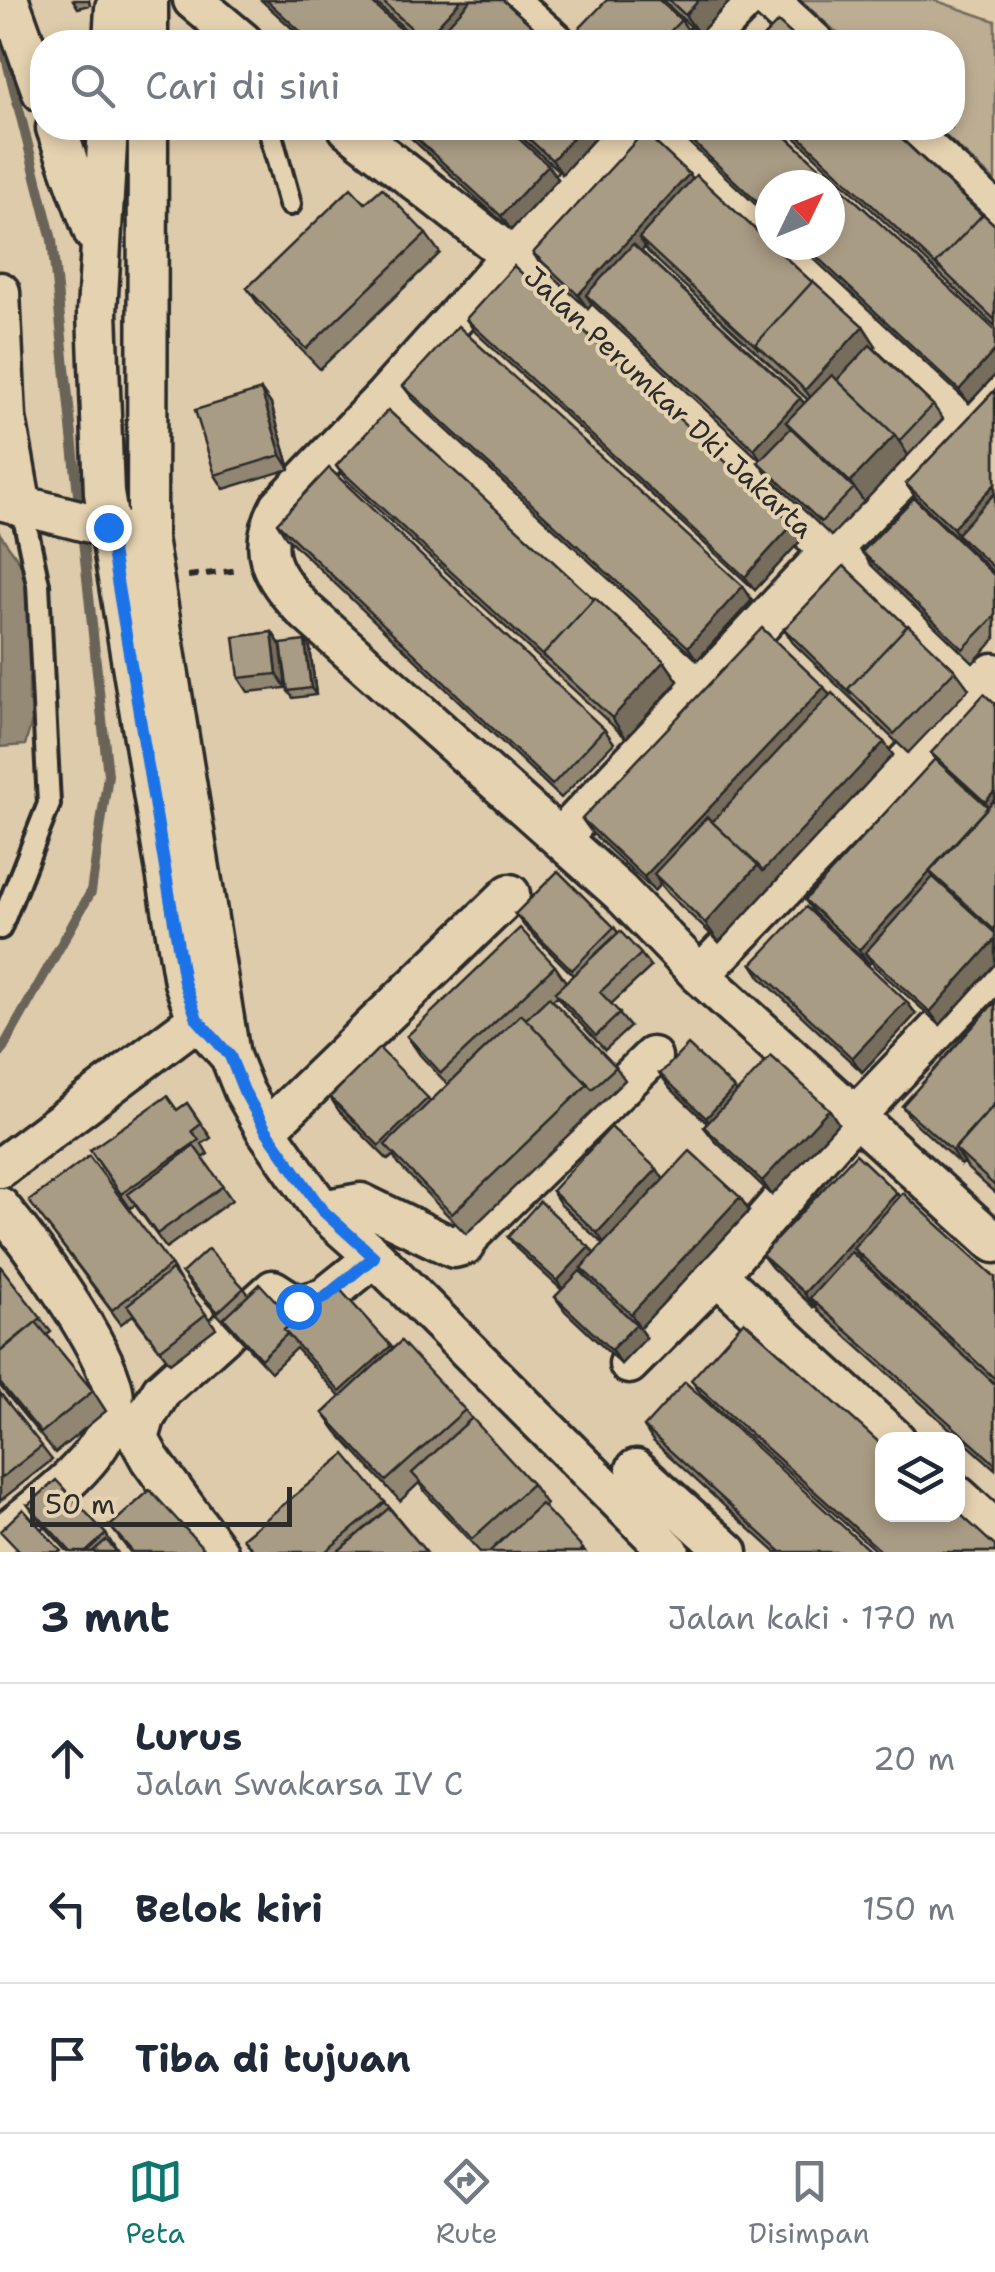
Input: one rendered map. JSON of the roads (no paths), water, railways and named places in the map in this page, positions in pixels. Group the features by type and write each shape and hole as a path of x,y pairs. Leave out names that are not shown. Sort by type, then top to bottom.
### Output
{"street":[{"path":"9,0 30,59"},
{"path":"114,30 115,8 120,0"},
{"path":"148,0 148,30"},
{"path":"193,0 228,30"},
{"path":"508,0 542,30"},
{"path":"717,30 746,0"},
{"path":"768,0 801,30"},
{"path":"60,140 100,250"},
{"path":"107,140 97,312 100,525 184,982 210,1009"},
{"path":"148,140 147,538 210,1009 244,1091 322,1210 670,1552"},
{"name":"Jalan Perumkar Dki Jakarta","path":"363,140 509,254 830,551 990,688"},
{"path":"614,140 385,396 280,506 269,526 267,545 272,568 284,589 303,609 620,892 700,975 995,1243"},
{"path":"663,140 755,227"},
{"path":"918,140 995,212"},
{"path":"100,250 150,257"},
{"path":"790,260 960,420"},
{"path":"0,292 3,419 24,507 147,538"},
{"path":"560,838 830,551 995,385"},
{"path":"385,396 704,686"},
{"path":"700,975 990,688"},
{"path":"266,1130 510,894"},
{"path":"629,1364 716,1274 855,1116 995,970"},
{"path":"0,1168 210,1009"},
{"path":"322,1210 361,1204 454,1248 464,1245 652,1056"},
{"path":"0,1207 24,1237 101,1358 114,1394 108,1428 85,1464 0,1537"},
{"path":"218,1552 150,1459 140,1439 146,1418 162,1390 273,1290 298,1306 324,1298 374,1257"},
{"path":"716,1274 887,1432"},
{"path":"636,1469 728,1552"},
{"path":"965,1502 995,1530"}],"lane":[{"path":"272,140 290,204"},
{"path":"0,928 49,804 38,584 24,507"}],"waterway":[{"path":"0,34 52,240 80,514"},
{"path":"0,1053 91,892 108,775 82,531"}]}
